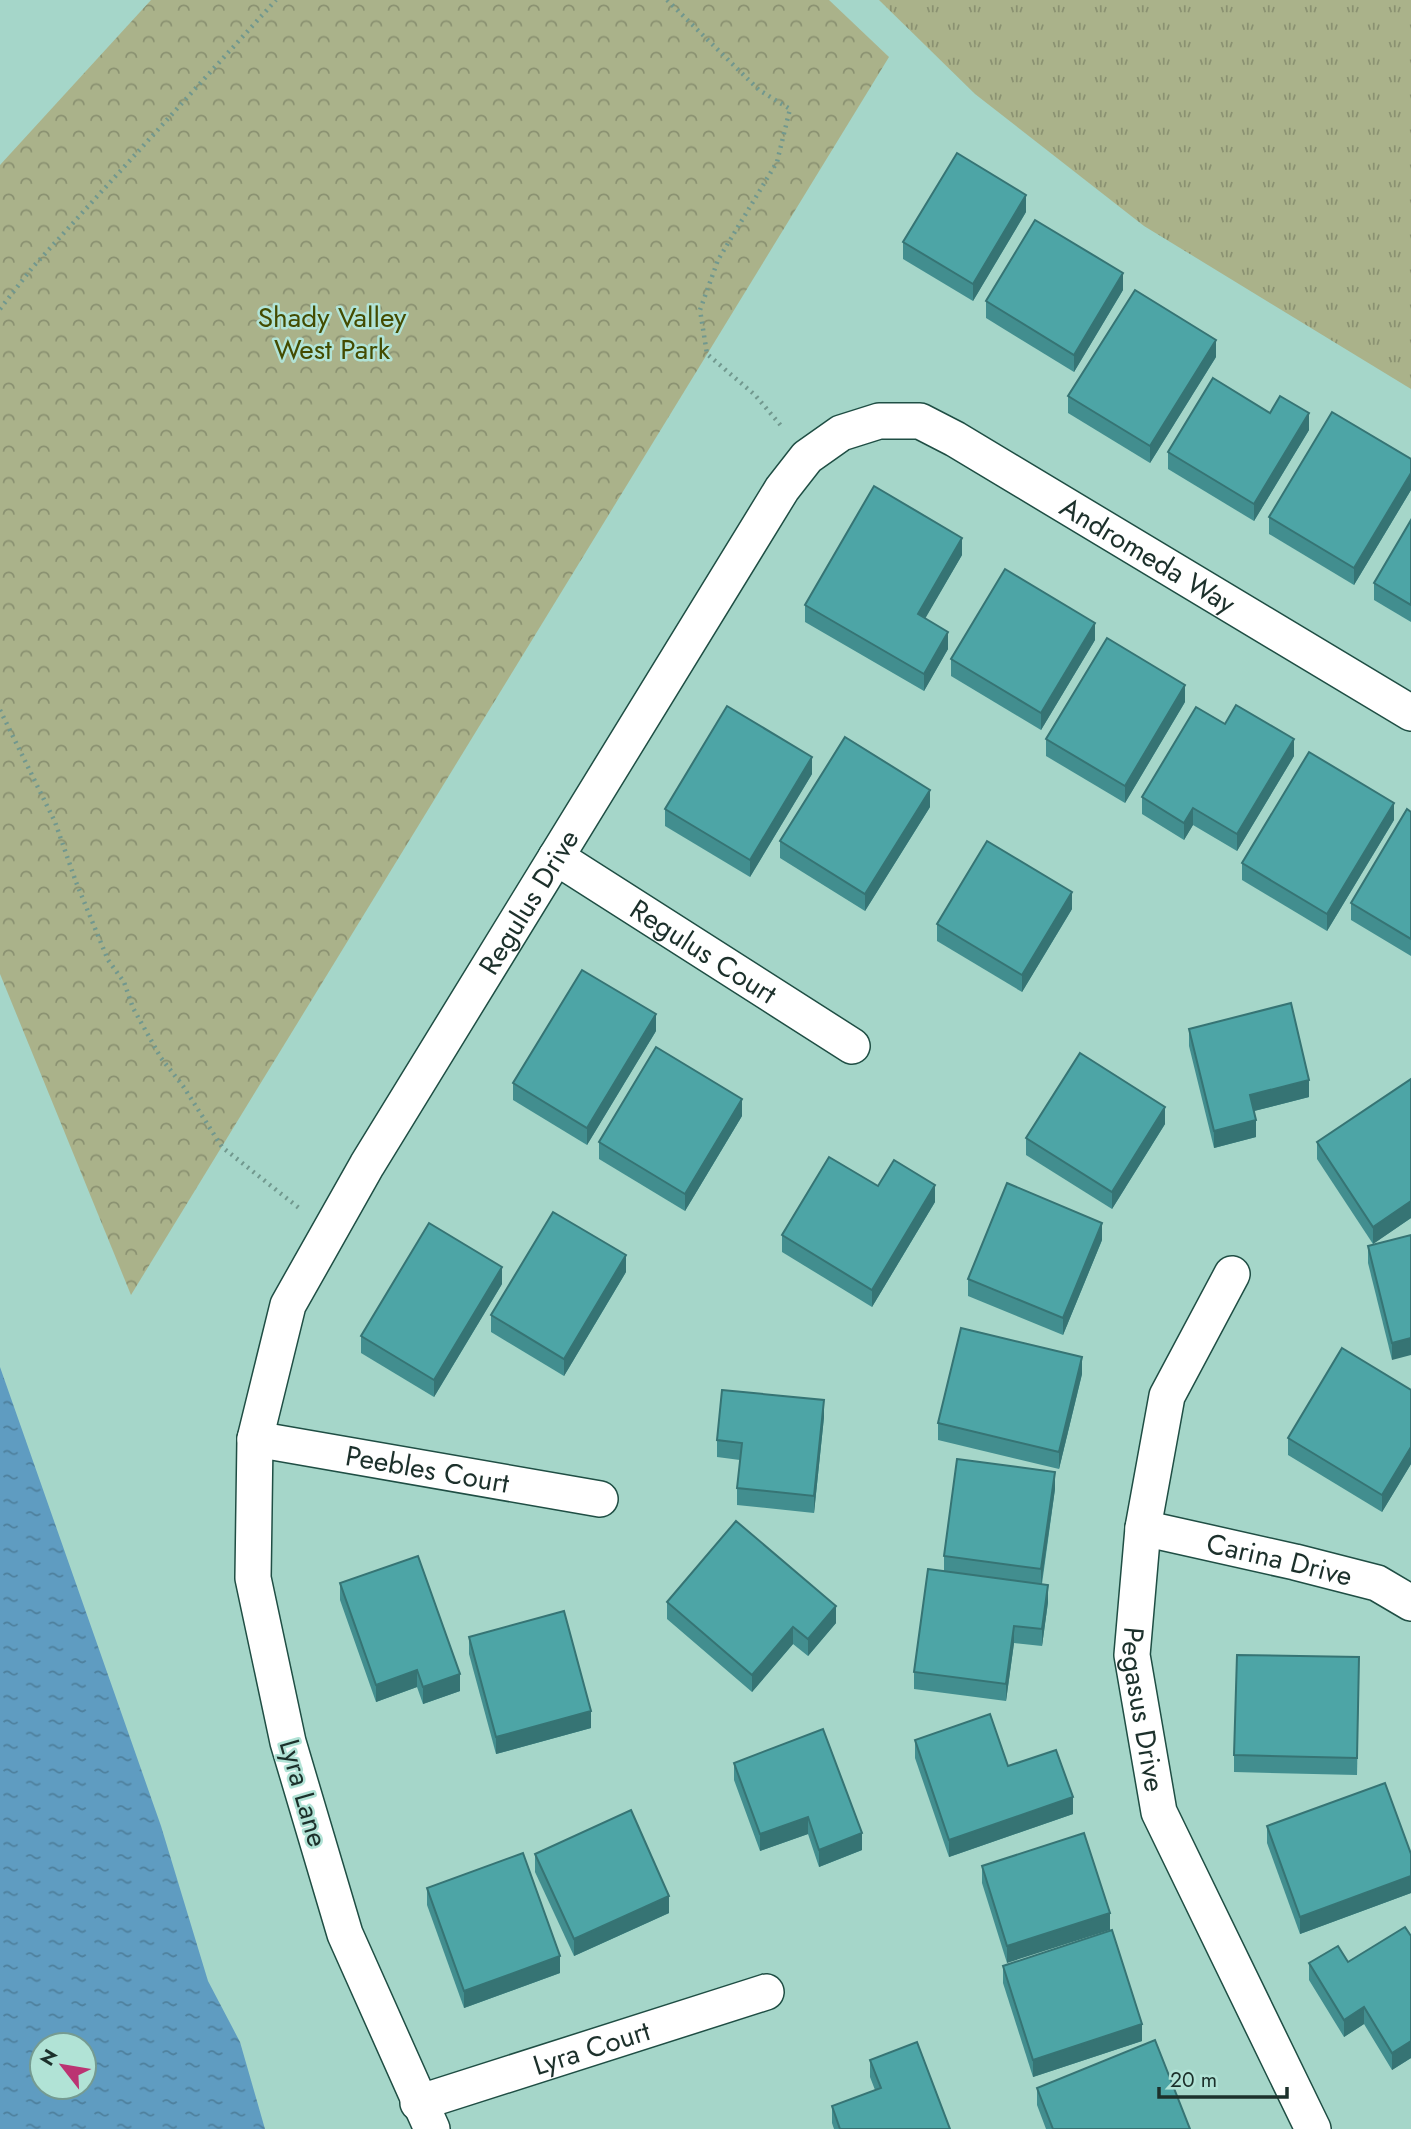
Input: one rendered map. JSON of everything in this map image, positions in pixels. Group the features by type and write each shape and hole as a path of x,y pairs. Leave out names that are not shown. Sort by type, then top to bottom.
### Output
{"street":[{"name":"Regulus Drive","path":"256,1438 288,1305 367,1166 556,857 782,489 807,457 841,433 879,421"},
{"name":"Andromeda Way","path":"879,421 920,421 956,439 1411,713"},
{"name":"Regulus Court","path":"556,857 852,1046"},
{"name":"Pegasus Drive","path":"1232,1274 1167,1396 1143,1528 1132,1655 1159,1812 1313,2129"},
{"name":"Peebles Court","path":"256,1438 600,1499"},
{"name":"Lyra Lane","path":"256,1438 253,1578 288,1742 345,1934 425,2116"},
{"name":"Carina Drive","path":"1143,1528 1377,1583 1411,1603"},
{"name":"Lyra Court","path":"425,2116 766,1992"}],"path":[{"path":"0,309 32,268 276,0"},
{"path":"667,0 759,90 790,109 777,162 718,260 700,310 707,354 755,395 807,457"},
{"path":"0,710 55,822 108,960 124,982 133,1008 161,1058 183,1086 222,1147 308,1215"}],"green space":[{"name":"Shady Valley West Park","path":"151,0 829,0 889,57 131,1295 0,974 0,165"},
{"path":"879,0 1411,0 1411,389 1144,226 975,94"}],"water":[{"path":"0,1367 161,1826 208,1981 240,2042 265,2129 0,2129"}],"building":[{"path":"957,153 1026,195 973,284 903,242"},
{"path":"1035,220 1123,273 1074,355 986,301"},
{"path":"1135,290 1216,340 1150,446 1068,396"},
{"path":"1213,378 1270,413 1280,396 1309,413 1254,504 1168,452"},
{"path":"1332,412 1411,459 1411,473 1354,568 1269,517"},
{"path":"874,486 962,538 918,614 948,632 924,674 805,605"},
{"path":"1411,520 1411,605 1374,583"},
{"path":"1005,569 1095,623 1041,713 951,659"},
{"path":"1107,638 1185,685 1125,786 1046,739"},
{"path":"1236,705 1294,739 1237,834 1193,808 1184,823 1142,797 1196,707 1225,724"},
{"path":"727,706 812,757 750,860 665,809"},
{"path":"845,737 930,790 865,894 780,841"},
{"path":"1309,752 1394,803 1327,914 1242,863"},
{"path":"1407,809 1411,812 1411,939 1351,903"},
{"path":"987,841 1072,892 1022,975 937,924"},
{"path":"582,970 656,1014 587,1128 513,1083"},
{"path":"1291,1003 1309,1080 1250,1095 1256,1120 1214,1131 1189,1029"},
{"path":"656,1047 742,1099 685,1194 599,1142"},
{"path":"1080,1053 1165,1107 1112,1192 1026,1138"},
{"path":"1411,1079 1411,1201 1373,1227 1317,1142"},
{"path":"829,1157 878,1186 894,1160 935,1185 872,1290 782,1235"},
{"path":"1007,1183 1102,1223 1063,1318 968,1279"},
{"path":"553,1212 626,1255 564,1359 491,1315"},
{"path":"429,1223 502,1267 434,1380 361,1336"},
{"path":"1411,1235 1411,1338 1392,1343 1368,1246"},
{"path":"961,1328 1082,1357 1059,1452 938,1423"},
{"path":"1342,1348 1411,1390 1411,1447 1382,1495 1288,1438"},
{"path":"722,1390 824,1400 814,1496 737,1488 742,1443 717,1440"},
{"path":"957,1459 1055,1472 1041,1569 944,1556"},
{"path":"736,1521 836,1606 808,1639 793,1627 752,1675 667,1602"},
{"path":"418,1556 460,1674 423,1687 417,1670 376,1685 340,1583"},
{"path":"928,1569 1048,1585 1042,1629 1014,1626 1006,1684 914,1672"},
{"path":"564,1611 591,1711 496,1737 469,1637"},
{"path":"1237,1655 1359,1657 1357,1758 1234,1755"},
{"path":"990,1714 1008,1766 1056,1750 1073,1797 949,1840 915,1740"},
{"path":"823,1729 862,1833 819,1850 808,1817 760,1834 734,1763"},
{"path":"1385,1783 1411,1854 1411,1876 1300,1917 1267,1826"},
{"path":"631,1810 669,1896 574,1939 535,1854"},
{"path":"1084,1833 1110,1913 1007,1946 982,1866"},
{"path":"523,1853 560,1956 464,1991 427,1888"},
{"path":"1405,1927 1411,1936 1411,2041 1392,2053 1364,2007 1344,2020 1309,1963 1338,1946 1348,1962"},
{"path":"1112,1930 1142,2024 1033,2060 1003,1966"},
{"path":"1155,2040 1190,2129 1053,2129 1037,2088"},
{"path":"917,2042 950,2129 840,2129 832,2106 881,2088 870,2060"}]}
